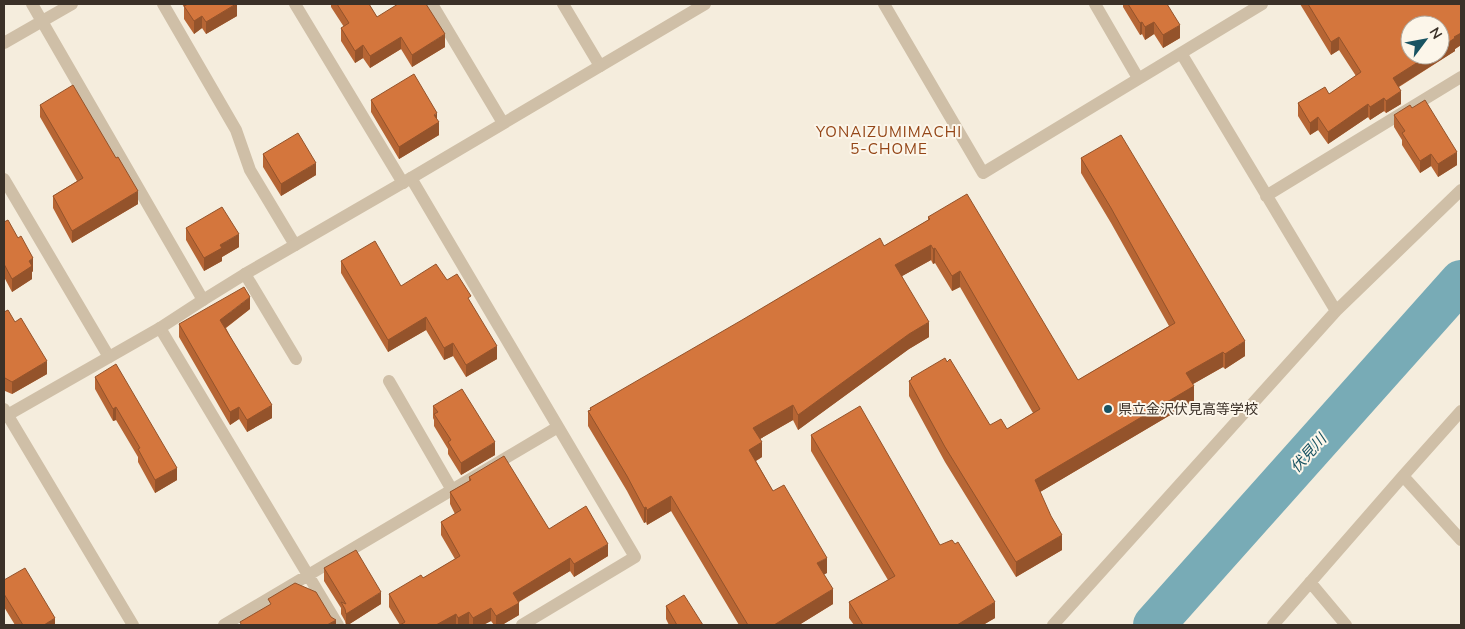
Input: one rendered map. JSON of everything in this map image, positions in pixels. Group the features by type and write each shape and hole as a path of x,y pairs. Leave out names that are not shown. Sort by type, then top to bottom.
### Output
{"street":[{"path":"32,4 203,300"},
{"path":"4,43 72,4"},
{"path":"163,4 236,130 250,170 295,245"},
{"path":"295,4 407,180 635,557 522,625"},
{"path":"432,4 503,123"},
{"path":"564,4 600,66"},
{"path":"134,625 5,414 160,328 245,274 704,4"},
{"path":"884,4 982,173 1262,4"},
{"path":"1096,4 1138,78"},
{"path":"1181,53 1336,311"},
{"path":"1266,196 1461,77"},
{"path":"4,179 109,357"},
{"path":"1053,625 1336,311 1461,190"},
{"path":"245,274 296,359"},
{"path":"160,328 338,625"},
{"path":"389,381 452,490"},
{"path":"1273,625 1461,411"},
{"path":"224,625 558,427"},
{"path":"1403,476 1461,540"},
{"path":"1310,582 1346,625"}],"building":[{"path":"188,4 236,4 206,22 202,16 194,21 184,6"},
{"path":"337,4 369,4 377,17 398,4 426,4 445,34 412,55 401,37 370,56 363,45 355,51 341,28 349,23"},
{"path":"1128,4 1167,4 1180,25 1163,35 1154,22 1145,27 1142,22 1140,23"},
{"path":"1308,4 1461,4 1461,33 1450,41 1450,15 1400,15 1400,65 1413,65 1393,78 1401,91 1386,101 1384,98 1370,107 1368,104 1328,132 1318,117 1310,123 1298,103 1325,87 1329,94 1361,72 1339,37 1331,42"},
{"path":"414,74 437,113 434,115 439,122 399,147 371,100"},
{"path":"73,85 116,158 118,157 138,191 72,231 53,196 83,178 40,105"},
{"path":"1425,100 1457,152 1438,164 1431,154 1420,161 1402,133 1405,131 1394,115 1410,105 1412,108"},
{"path":"298,133 316,163 281,184 263,154"},
{"path":"1121,135 1245,341 1225,354 1223,352 1186,373 1194,386 1035,480 1051,516 1062,535 1016,562 945,447 909,381 945,358 947,362 950,359 990,425 1001,419 1007,429 1040,409 960,271 952,276 935,248 933,249 931,245 895,265 929,322 909,334 798,415 793,405 753,428 762,442 749,450 773,491 784,485 827,558 817,563 833,589 774,625 748,625 671,496 647,510 646,507 644,508 588,411 591,410 590,408 880,238 884,246 930,219 928,217 967,194 1078,380 1175,323 1081,158"},
{"path":"222,207 239,234 220,245 222,248 204,258 186,228"},
{"path":"8,220 18,238 21,236 33,258 29,261 32,266 12,279 4,264 4,222"},
{"path":"375,241 401,286 436,264 447,280 457,274 471,296 468,298 497,346 466,365 453,343 444,348 426,317 388,340 341,261"},
{"path":"244,287 250,297 220,320 272,405 247,420 239,407 230,412 179,324"},
{"path":"8,310 15,322 21,318 47,361 12,382 4,377 4,312"},
{"path":"116,364 177,468 155,480 138,449 140,448 116,407 113,409 95,377"},
{"path":"462,389 495,442 461,463 448,442 451,440 434,414 438,412 433,406"},
{"path":"860,406 940,545 952,540 955,544 958,542 995,602 957,625 863,625 849,602 895,576 811,435"},
{"path":"504,456 549,529 586,506 608,544 574,564 570,558 513,593 519,603 496,616 491,608 473,618 469,612 458,618 456,614 436,625 400,625 405,622 389,594 421,575 423,578 460,556 441,522 461,510 450,492 471,480 469,477"},
{"path":"356,550 381,592 346,614 341,602 346,604 324,568"},
{"path":"25,568 55,618 44,625 23,625 4,594 4,580"},
{"path":"295,583 316,592 331,617 336,620 327,625 240,625 240,622 271,604 268,599"},
{"path":"684,595 703,625 677,625 666,606"}],"waterway":[{"name":"伏見川","path":"1154,625 1461,281"}],"place":[{"name":"県立金沢伏見高等学校","path":"1108,409"}],"district":[{"name":"YONAIZUMIMACHI 5-CHOME","path":"889,140"}]}
